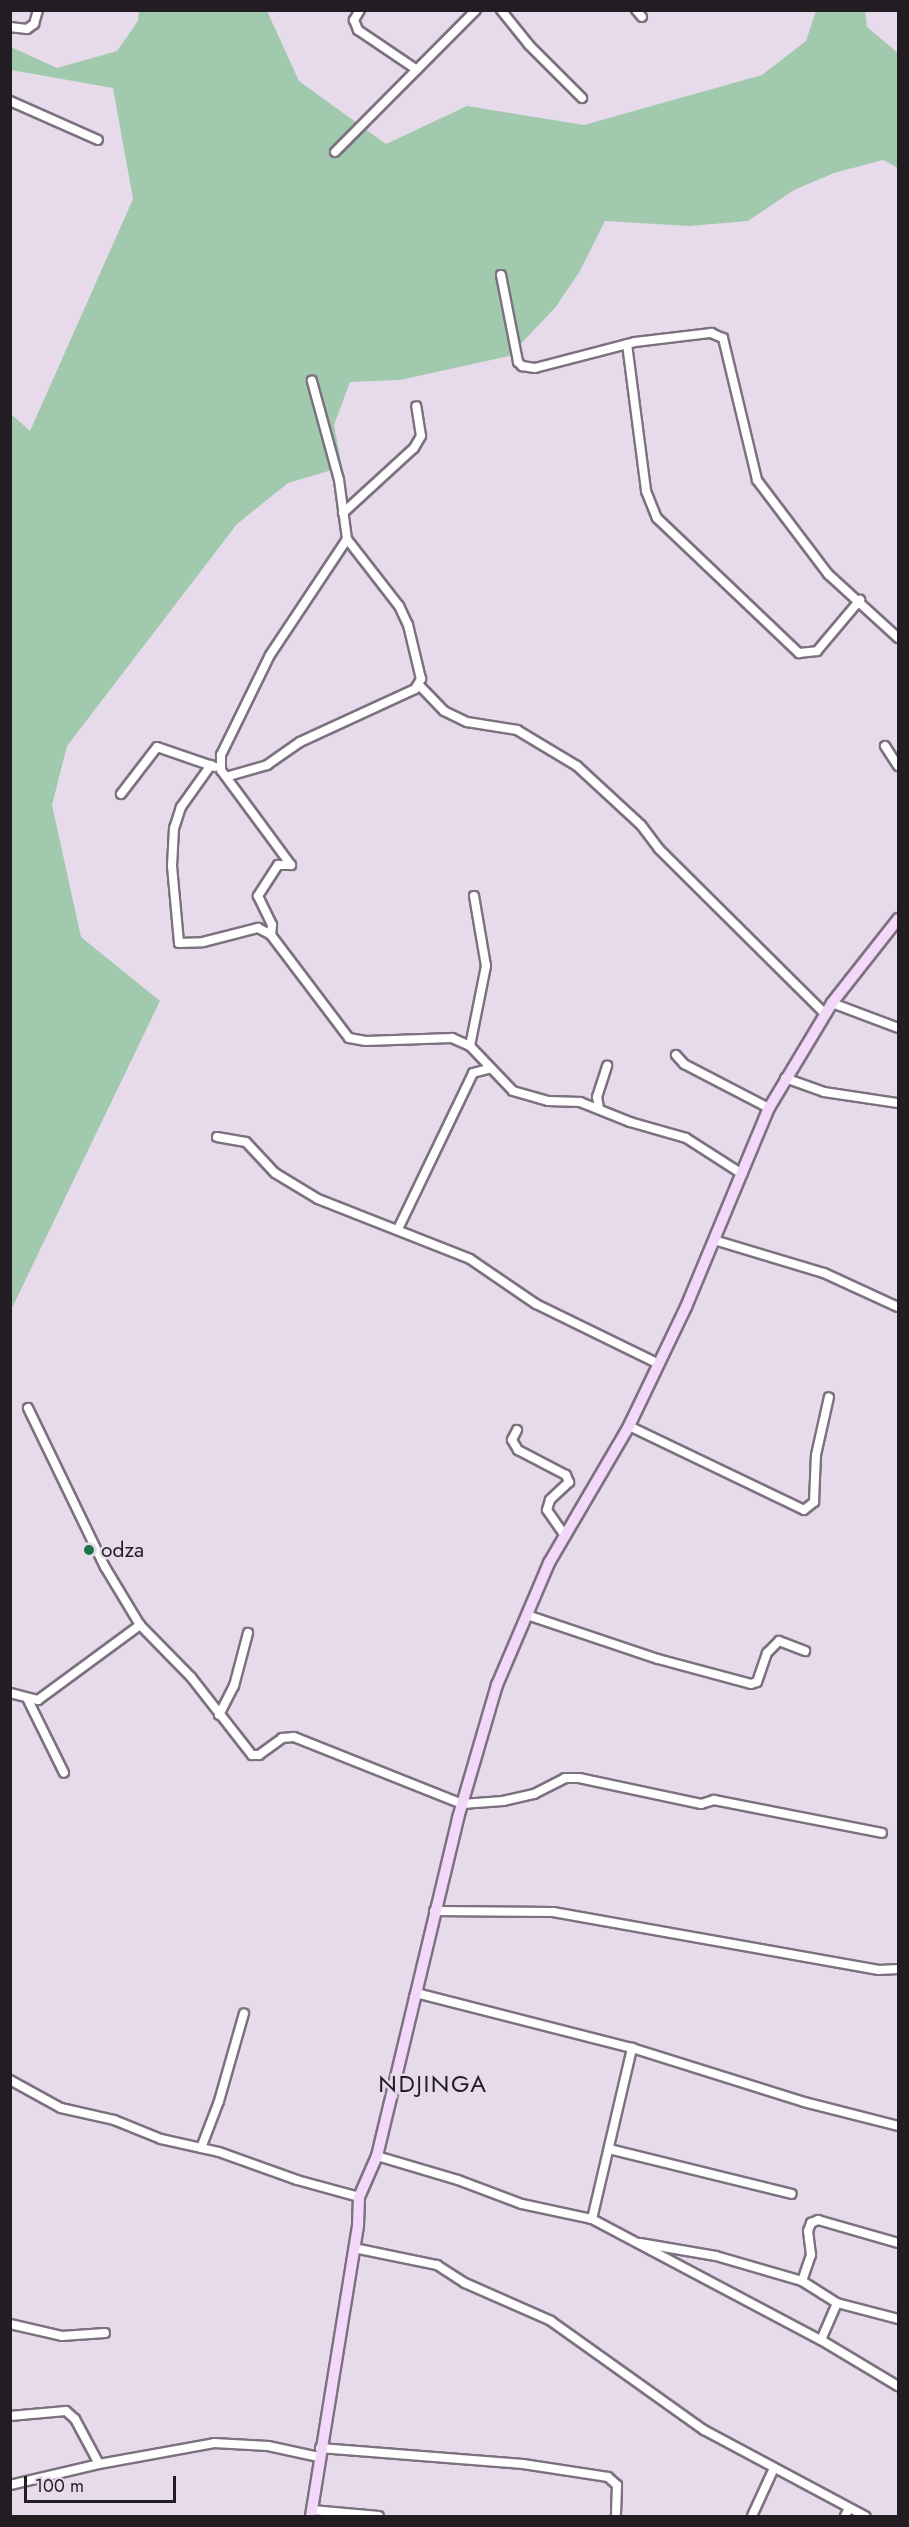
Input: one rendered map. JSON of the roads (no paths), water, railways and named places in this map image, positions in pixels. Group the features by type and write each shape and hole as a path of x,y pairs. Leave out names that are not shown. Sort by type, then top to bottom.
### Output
{"street":[{"path":"10,27 27,29 34,24 38,10"},
{"path":"360,10 354,20 358,30 417,70"},
{"path":"335,152 476,10"},
{"path":"501,10 529,45 582,98"},
{"path":"636,10 642,17"},
{"path":"10,101 98,140"},
{"path":"501,275 518,362 522,366 535,368 627,344 711,333 723,338 757,480 828,574 860,600 898,638"},
{"path":"627,344 646,490 650,507 657,518 799,653 817,651 860,600"},
{"path":"312,381 339,480 347,539 399,606 408,625 419,685 444,711 468,722 517,730 577,766 641,825 666,857 825,1014"},
{"path":"343,513 414,448 421,436 416,406"},
{"path":"221,770 221,754 226,740 270,655 347,539"},
{"path":"229,776 267,765 300,742 419,685"},
{"path":"885,746 898,766"},
{"path":"121,794 157,747 211,765 229,776 291,865 278,865 258,896 272,925 271,935"},
{"path":"211,765 181,807 174,828 172,866 179,943 203,942 258,928 271,935 349,1038 366,1041 452,1038 470,1046 488,1069 513,1091 599,1108 630,1122 686,1138 742,1174"},
{"path":"470,1046 486,966 474,896"},
{"path":"379,2517 312,2513 320,2452 354,2248 359,2197 377,2156 434,1911 496,1685 565,1536 629,1426 659,1364 769,1108 825,1014 898,919"},
{"path":"832,1004 898,1028"},
{"path":"676,1055 684,1064 769,1108"},
{"path":"599,1108 597,1097 607,1066"},
{"path":"398,1229 472,1073 488,1069"},
{"path":"785,1078 824,1092 898,1102"},
{"path":"217,1137 246,1142 275,1173 318,1199 470,1258 536,1304 659,1364"},
{"path":"714,1240 824,1273 847,1287 898,1307"},
{"path":"629,1426 804,1509 814,1502 816,1455 829,1397"},
{"path":"28,1408 105,1567 140,1625 191,1677 252,1755 259,1755 282,1738 294,1737 462,1804 524,1796 555,1781 579,1778 701,1804 714,1800 882,1833"},
{"path":"517,1430 512,1440 518,1450 566,1475 569,1482 550,1500 547,1510 565,1536"},
{"path":"527,1615 658,1659 751,1684 757,1682 767,1653 779,1641 805,1651"},
{"path":"10,1693 28,1700 46,1696 140,1625"},
{"path":"219,1715 234,1686 249,1633"},
{"path":"28,1700 64,1773"},
{"path":"434,1911 553,1912 879,1970 898,1969"},
{"path":"414,1997 420,1994 632,2048 804,2102 898,2126"},
{"path":"201,2148 219,2101 244,2013"},
{"path":"592,2219 632,2048"},
{"path":"10,2080 61,2108 114,2120 161,2139 201,2148 359,2197"},
{"path":"609,2148 792,2194"},
{"path":"377,2156 458,2180 522,2204 592,2219 821,2340 898,2386"},
{"path":"802,2281 811,2255 808,2231 811,2223 818,2220 898,2243"},
{"path":"632,2241 716,2256 802,2281 837,2303 898,2319"},
{"path":"354,2248 437,2265 465,2283 550,2321 704,2430 865,2517"},
{"path":"821,2340 837,2303"},
{"path":"10,2324 62,2336 105,2333"},
{"path":"10,2416 66,2411 75,2420 99,2464"},
{"path":"10,2485 99,2464 214,2443 523,2464 608,2477 617,2485 616,2517"},
{"path":"752,2517 774,2468"},
{"path":"845,2517 849,2508"}],"place":[{"name":"odza","path":"89,1550"}],"district":[{"name":"NDJINGA","path":"433,2084"}]}
